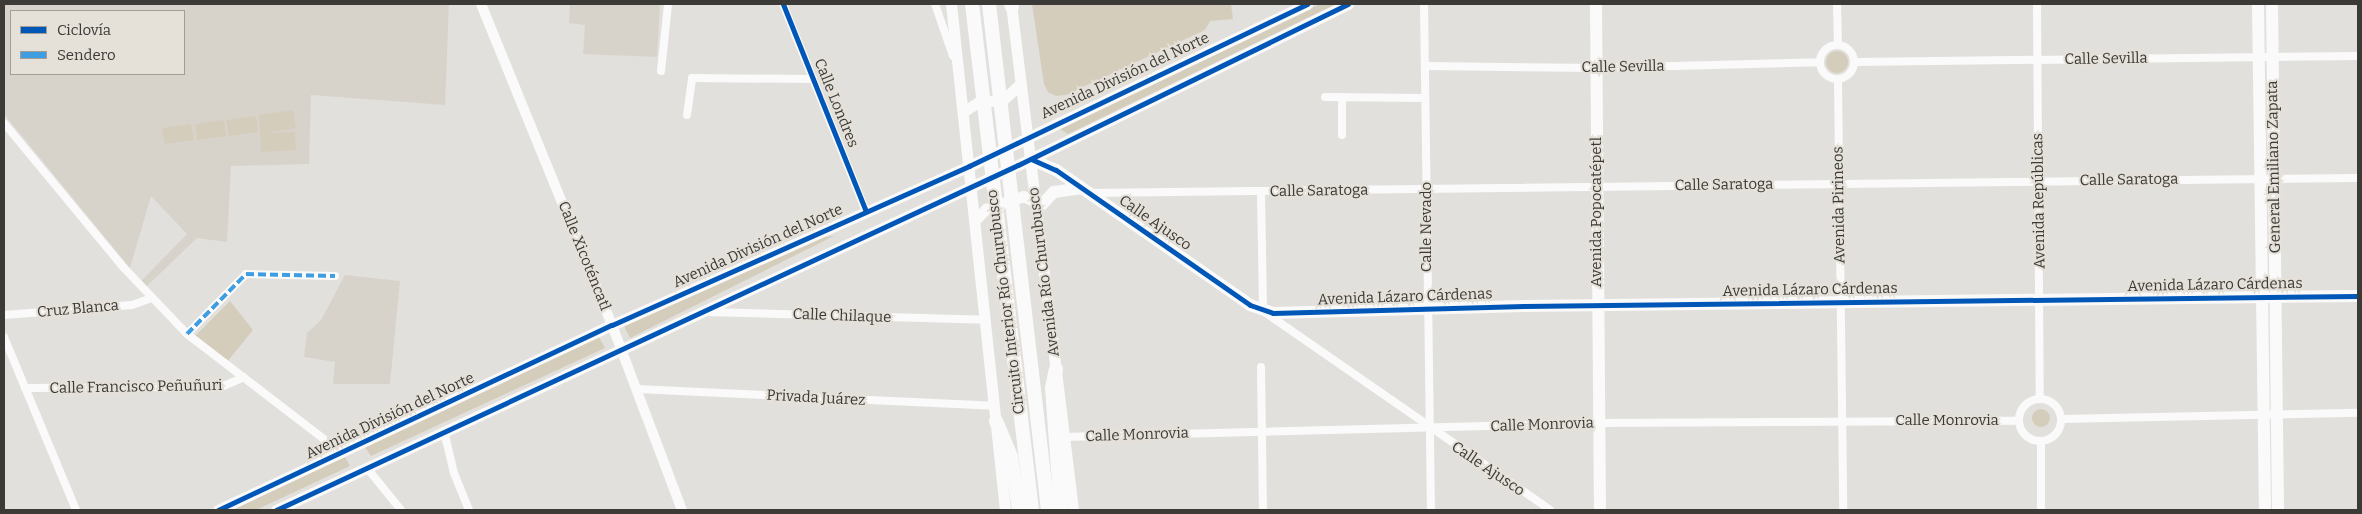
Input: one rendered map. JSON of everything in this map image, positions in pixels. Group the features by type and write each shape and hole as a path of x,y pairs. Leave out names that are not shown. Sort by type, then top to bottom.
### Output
{"highway":[{"name":"Circuito Interior Río Churubusco","path":"972,4 1032,510"},
{"name":"Circuito Interior Río Churubusco","path":"989,4 1048,510"},
{"path":"1056,369 1052,388 1061,510"},
{"path":"996,421 1011,457 1019,510"}],"main road":[{"path":"950,4 1005,510"},
{"name":"Avenida División del Norte","path":"218,510 612,325 969,166 1028,136 1307,4"},
{"name":"Avenida División del Norte","path":"276,510 1030,159 1348,4"},
{"name":"Avenida Popocatépetl","path":"1596,4 1600,510"},
{"name":"General Emiliano Zapata","path":"2258,4 2262,297 2278,510"},
{"name":"General Emiliano Zapata","path":"2264,510 2276,297 2272,4"},
{"name":"Avenida Río Churubusco","path":"1011,5 1073,510"},
{"path":"963,112 977,103 1004,99 1021,83"},
{"path":"961,96 977,103"},
{"path":"1004,99 1024,109"},
{"name":"Calle Ajusco","path":"1030,159 1053,168 1263,311"},
{"path":"974,220 987,208 1023,196 1036,206 1054,192 1086,190"},
{"name":"Avenida Lázaro Cárdenas","path":"1263,311 2358,296"}],"street":[{"name":"Calle Xicoténcatl","path":"481,4 612,325 682,510"},
{"path":"661,71 668,4"},
{"name":"Calle Londres","path":"783,4 866,211"},
{"path":"934,4 958,70"},
{"name":"Calle Nevado","path":"1424,4 1428,428 1431,510"},
{"path":"1837,4 1838,44"},
{"name":"Avenida Repúblicas","path":"2037,4 2040,399"},
{"path":"1838,44 1847,48 1854,62 1848,75 1838,79 1825,74 1820,62 1827,48 1838,44"},
{"name":"Calle Sevilla","path":"1854,62 2358,56"},
{"name":"Calle Sevilla","path":"1426,66 1596,68 1820,62"},
{"path":"687,115 692,78 813,79"},
{"name":"Avenida Pirineos","path":"1838,79 1843,510"},
{"path":"1325,97 1425,98"},
{"path":"1342,97 1342,135"},
{"path":"4,124 151,298 187,334 342,452"},
{"name":"Calle Saratoga","path":"1086,190 1261,192 2358,178"},
{"path":"1261,192 1263,311"},
{"path":"187,334 246,274 335,276"},
{"name":"Cruz Blanca","path":"4,315 132,305 151,298"},
{"name":"Calle Ajusco","path":"1263,311 1428,428 1550,510"},
{"name":"Calle Chilaque","path":"699,312 985,320"},
{"path":"4,337 76,510"},
{"path":"1261,367 1263,510"},
{"name":"Calle Francisco Peñuñuri","path":"25,388 221,387 244,377"},
{"name":"Privada Juárez","path":"637,390 994,406"},
{"path":"2040,399 2052,403 2061,419 2053,436 2041,441 2024,433 2019,421 2023,408 2040,399"},
{"path":"2061,419 2358,413"},
{"name":"Calle Monrovia","path":"1064,437 1262,430 1600,423 1842,420 2019,421"},
{"path":"444,432 454,473 468,510"},
{"path":"2041,441 2041,510"},
{"path":"367,468 401,510"}],"shaded area":[{"path":"4,4 449,4 445,105 311,95 309,164 231,166 227,242 197,238 146,287 141,281 187,234 151,196 130,268 4,114"},
{"path":"570,4 660,4 657,57 583,54 585,25 569,23"},
{"path":"1032,4 1231,4 1233,19 1210,21 1205,30 1066,95 1056,96 1048,92 1044,84"},
{"path":"1320,4 1336,4 1068,134 1060,129"},
{"path":"1837,51 1845,54 1848,62 1845,70 1837,73 1829,70 1826,62 1829,54"},
{"path":"293,110 296,128 266,133 295,132 296,150 261,152 259,115"},
{"path":"256,116 258,132 229,136 226,120"},
{"path":"224,120 226,136 197,140 195,124"},
{"path":"191,124 194,140 165,144 162,128"},
{"path":"834,236 630,338 624,326 824,237"},
{"path":"345,275 400,281 390,384 333,384 335,362 304,357 307,333 321,320"},
{"path":"230,301 253,330 227,362 194,337"},
{"path":"599,337 605,348 371,456 365,447"},
{"path":"2041,409 2047,412 2050,418 2047,424 2041,427 2035,424 2032,418 2035,412"},
{"path":"345,457 350,466 256,510 228,510"}],"marked path":[{"path":"187,334 246,274 335,276"}],"cycle path":[{"path":"783,4 866,211"},
{"path":"218,510 612,325 969,166 1307,4"},
{"path":"276,510 1018,165 1348,4"},
{"path":"1031,159 1056,170 1250,305 1273,313 1524,306 2358,296"}]}
